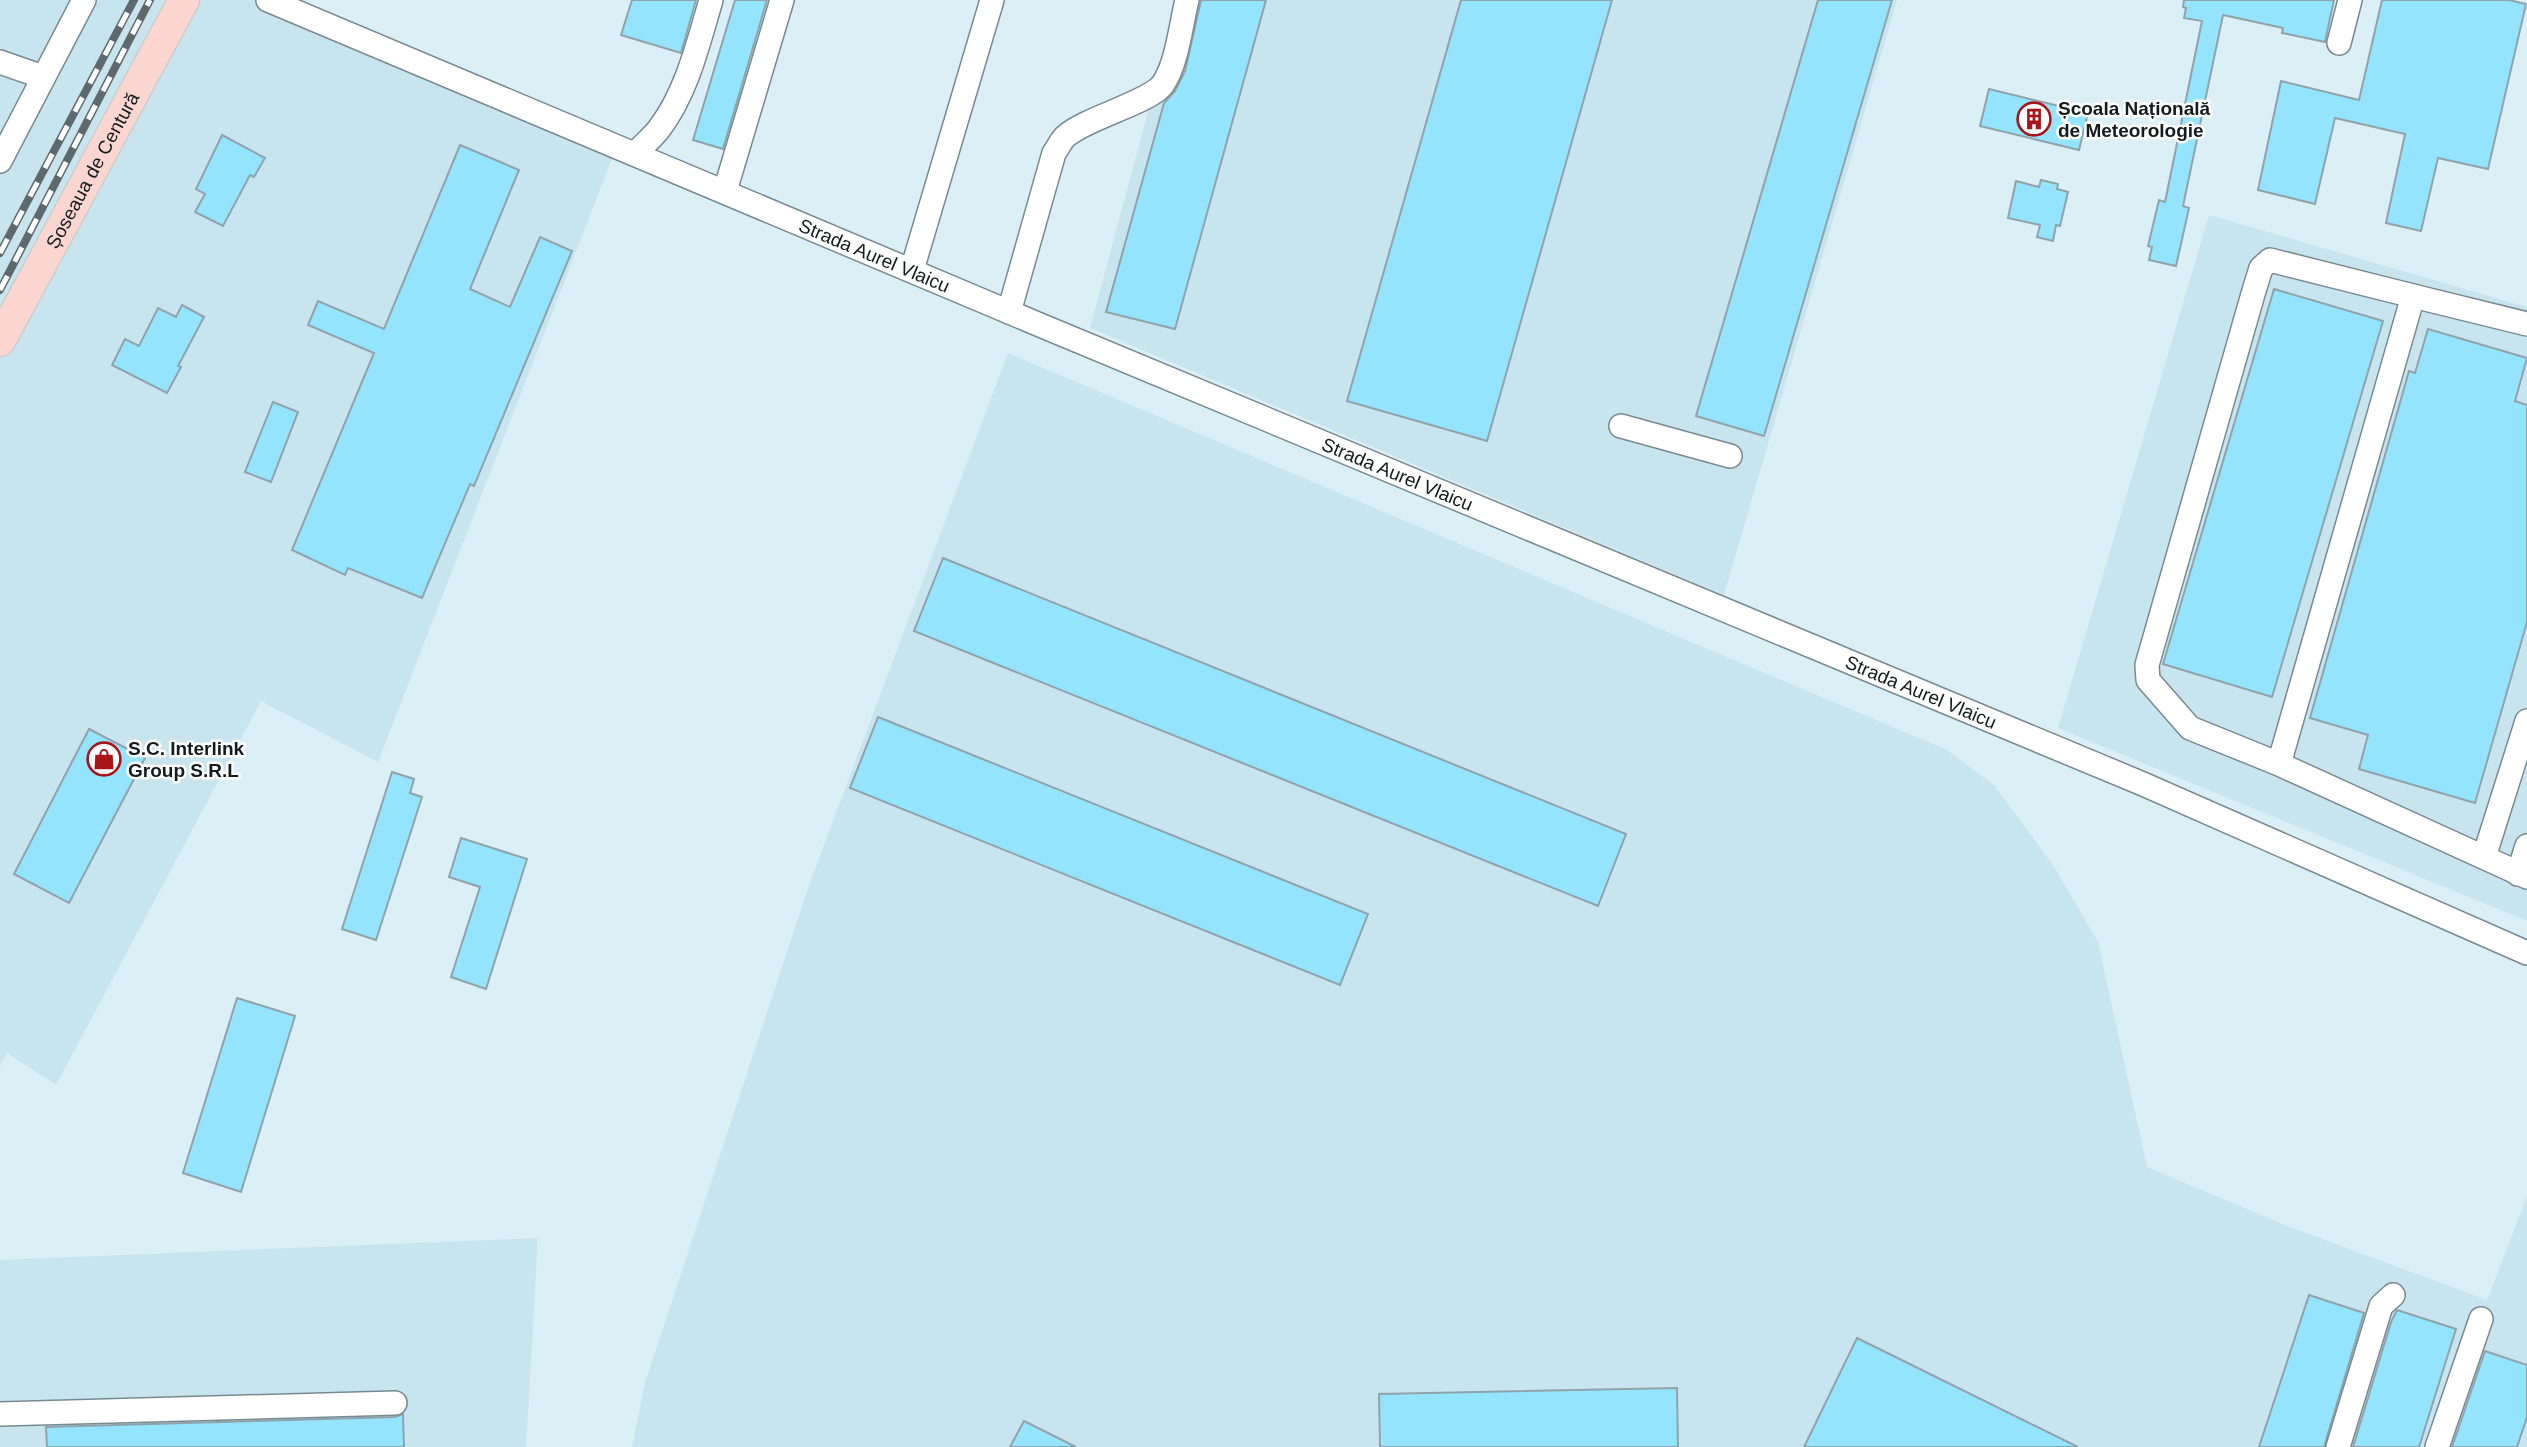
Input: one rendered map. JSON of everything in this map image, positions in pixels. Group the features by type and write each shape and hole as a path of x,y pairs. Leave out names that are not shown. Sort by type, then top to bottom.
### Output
{"main road":[{"name":"Șoseaua de Centură","path":"0,341 184,0"}],"street":[{"path":"0,160 84,0"},
{"name":"Strada Aurel Vlaicu","path":"268,0 2143,784 2527,953"},
{"path":"636,153 659,129 677,98 694,58 711,0"},
{"path":"725,191 782,0"},
{"path":"912,271 992,0"},
{"path":"1009,312 1054,153 1065,136 1095,119 1154,93 1163,85 1187,0"},
{"path":"2339,43 2350,0"},
{"path":"0,61 43,77"},
{"path":"2527,324 2270,260 2261,268 2147,666 2148,680 2190,728 2279,764 2522,876 2527,846"},
{"path":"2279,764 2413,296"},
{"path":"1622,426 1730,456"},
{"path":"2484,857 2527,721"},
{"path":"2338,1447 2381,1306 2393,1294"},
{"path":"2437,1447 2481,1319"},
{"path":"0,1415 395,1403"}],"shaded area":[{"path":"0,0 267,0 613,156 378,762 261,701 56,1085 7,1053 0,1066"},
{"path":"1178,0 1897,0 1724,595 1090,328"},
{"path":"2209,215 2527,307 2527,921 2058,728"},
{"path":"1008,353 1947,750 1994,785 2053,865 2098,942 2147,1167 2290,1227 2487,1300 2527,1197 2527,1447 632,1447 645,1383 809,885"},
{"path":"538,1238 526,1447 0,1447 0,1260"}],"building":[{"path":"632,0 696,0 681,53 621,35"},
{"path":"735,0 767,0 723,149 693,140"},
{"path":"1201,0 1266,0 1175,329 1106,312 1164,103 1175,91 1185,71"},
{"path":"1461,0 1612,0 1487,441 1347,401"},
{"path":"1818,0 1892,0 1764,436 1696,416"},
{"path":"2184,0 2334,0 2325,42 2282,33 2283,28 2223,15 2183,206 2189,208 2176,266 2149,260 2152,247 2148,246 2159,200 2165,202 2202,21 2184,18"},
{"path":"2382,0 2509,0 2526,4 2488,169 2438,158 2421,231 2386,223 2405,134 2335,118 2315,204 2258,190 2281,81 2359,100"},
{"name":"Școala Națională de Meteorologie","path":"1989,89 2088,113 2079,150 1980,126"},
{"path":"222,135 265,158 254,177 250,175 223,226 195,212 205,194 196,189"},
{"path":"460,145 519,170 470,289 510,307 540,237 572,251 474,486 470,484 422,598 348,568 345,575 292,550 374,353 308,325 318,301 384,329"},
{"path":"2041,180 2058,184 2057,189 2068,192 2060,226 2056,225 2053,241 2037,237 2040,225 2008,218 2016,181 2039,187"},
{"path":"2274,289 2383,321 2272,697 2163,664"},
{"path":"182,305 204,317 167,393 112,365 125,339 139,346 158,308 176,317"},
{"path":"2428,329 2527,358 2515,401 2527,405 2527,622 2475,803 2359,769 2368,735 2310,718 2409,371 2415,373"},
{"path":"273,402 298,412 271,482 245,472"},
{"path":"943,558 1626,834 1598,906 914,631"},
{"path":"878,717 1368,914 1340,985 850,788"},
{"path":"89,729 145,758 69,903 14,874"},
{"path":"392,772 414,779 410,793 422,797 376,940 342,929"},
{"path":"461,838 527,859 486,989 451,977 480,887 449,877"},
{"path":"237,998 295,1016 241,1192 183,1173"},
{"path":"2309,1295 2364,1313 2324,1447 2259,1447"},
{"path":"2397,1310 2456,1329 2419,1447 2353,1447 2391,1322"},
{"path":"1857,1338 2078,1447 1804,1447"},
{"path":"2485,1351 2527,1365 2527,1417 2517,1447 2452,1447"},
{"path":"1677,1388 1678,1447 1380,1447 1379,1394"},
{"path":"403,1414 404,1447 47,1447 46,1427 395,1417"},
{"path":"1024,1421 1076,1447 1010,1447"}],"railway":[{"path":"0,253 134,0"},
{"path":"0,290 150,0"}],"place":[{"name":"Școala Națională de Meteorologie","path":"2034,119"},
{"name":"S.C. Interlink Group S.R.L","path":"104,759"}]}
